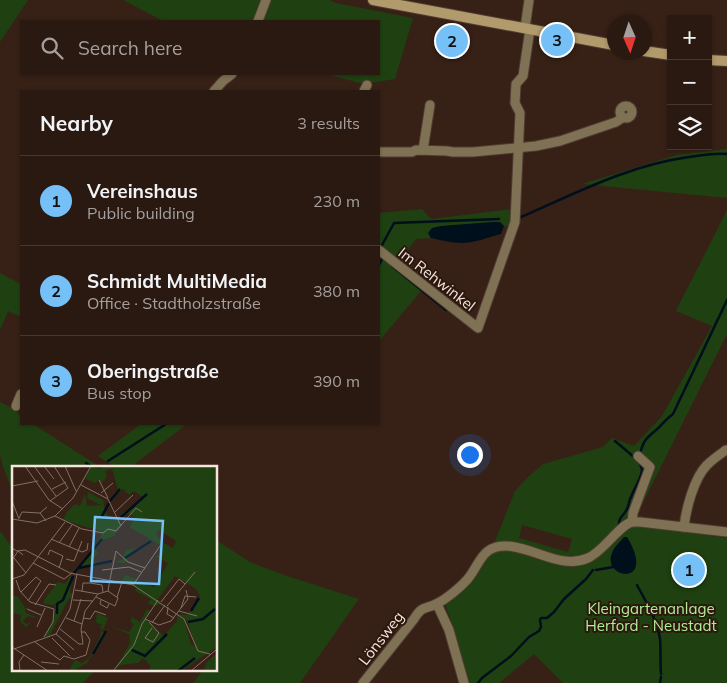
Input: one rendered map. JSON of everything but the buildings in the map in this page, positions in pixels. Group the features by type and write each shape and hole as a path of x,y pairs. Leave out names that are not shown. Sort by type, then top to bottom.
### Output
{"street":[{"path":"258,20 266,0"},
{"path":"373,0 402,3 607,44"},
{"path":"518,148 520,113 515,103 516,84 523,76 530,0"},
{"path":"652,52 667,54"},
{"path":"712,60 727,60"},
{"path":"215,90 231,75"},
{"path":"423,150 430,105"},
{"path":"380,152 423,150 453,152 536,146 560,141 616,122 622,118"},
{"name":"Im Rehwinkel","path":"380,251 478,328 515,222 518,148"},
{"path":"16,406 20,396"},
{"path":"684,527 685,518 698,478 706,465 726,450"},
{"path":"632,522 650,467 638,456"},
{"path":"464,683 449,630 437,604 464,584 483,556 493,548 508,546 558,560 576,562 589,558 626,525 632,522 727,532"},
{"name":"Lönsweg","path":"363,683 414,619 419,610 437,604"}],"green space":[{"path":"0,0 28,0 0,42"},
{"path":"123,0 329,0 413,18 395,79 364,84 330,75 380,75 380,20 161,20"},
{"path":"727,149 727,198 582,184 677,155"},
{"path":"422,209 431,219 512,209 509,227 499,222 428,233 431,238 416,239 399,262 380,247 380,213"},
{"name":"Kleingartenanlage Herford - Neustadt","path":"727,210 727,334 632,525 727,538 727,683 563,683 534,654 499,683 468,683 454,629 445,604 475,577 493,546 515,491 543,464 603,447 612,438 634,446 662,416 712,326 676,311","holes":["522,525 572,539 568,552 519,538"]},
{"path":"380,254 422,290 380,340"},
{"path":"0,273 20,283 20,317 8,311 0,330"},
{"path":"0,402 20,415 20,425 35,425 98,466 12,466 12,490 0,455"},
{"path":"140,425 186,425 132,466 113,466 98,456"},
{"path":"0,531 12,547 12,670 95,670 83,683 0,683"},
{"path":"218,541 250,562 359,599 300,683 193,683 201,673 198,670 218,670"}],"water":[{"path":"500,222 504,226 501,234 467,243 431,238 428,233 432,228 441,226"},
{"path":"624,537 627,537 635,553 636,565 633,571 627,574 620,573 614,569 611,562 613,551"}],"waterway":[{"path":"519,218 623,173 694,156 727,154"},
{"path":"382,245 394,223 499,219"},
{"path":"380,257 382,259 380,263"},
{"path":"392,266 446,310"},
{"path":"640,454 643,444 647,439 673,414 727,300"},
{"path":"108,461 164,425"},
{"path":"615,441 634,457"},
{"path":"619,526 619,521 627,509 642,473 639,462"},
{"path":"86,463 90,466"},
{"path":"596,570 613,567"},
{"path":"478,683 511,656 529,637 539,631 541,618 547,618 554,612 564,599 593,570"},
{"path":"637,585 651,611 659,632 661,674"},
{"path":"660,683 661,677"}],"place":[{"name":"Oberingstraße","path":"557,40"},
{"name":"Schmidt MultiMedia","path":"452,41"},
{"name":"Vereinshaus","path":"689,570"}]}
